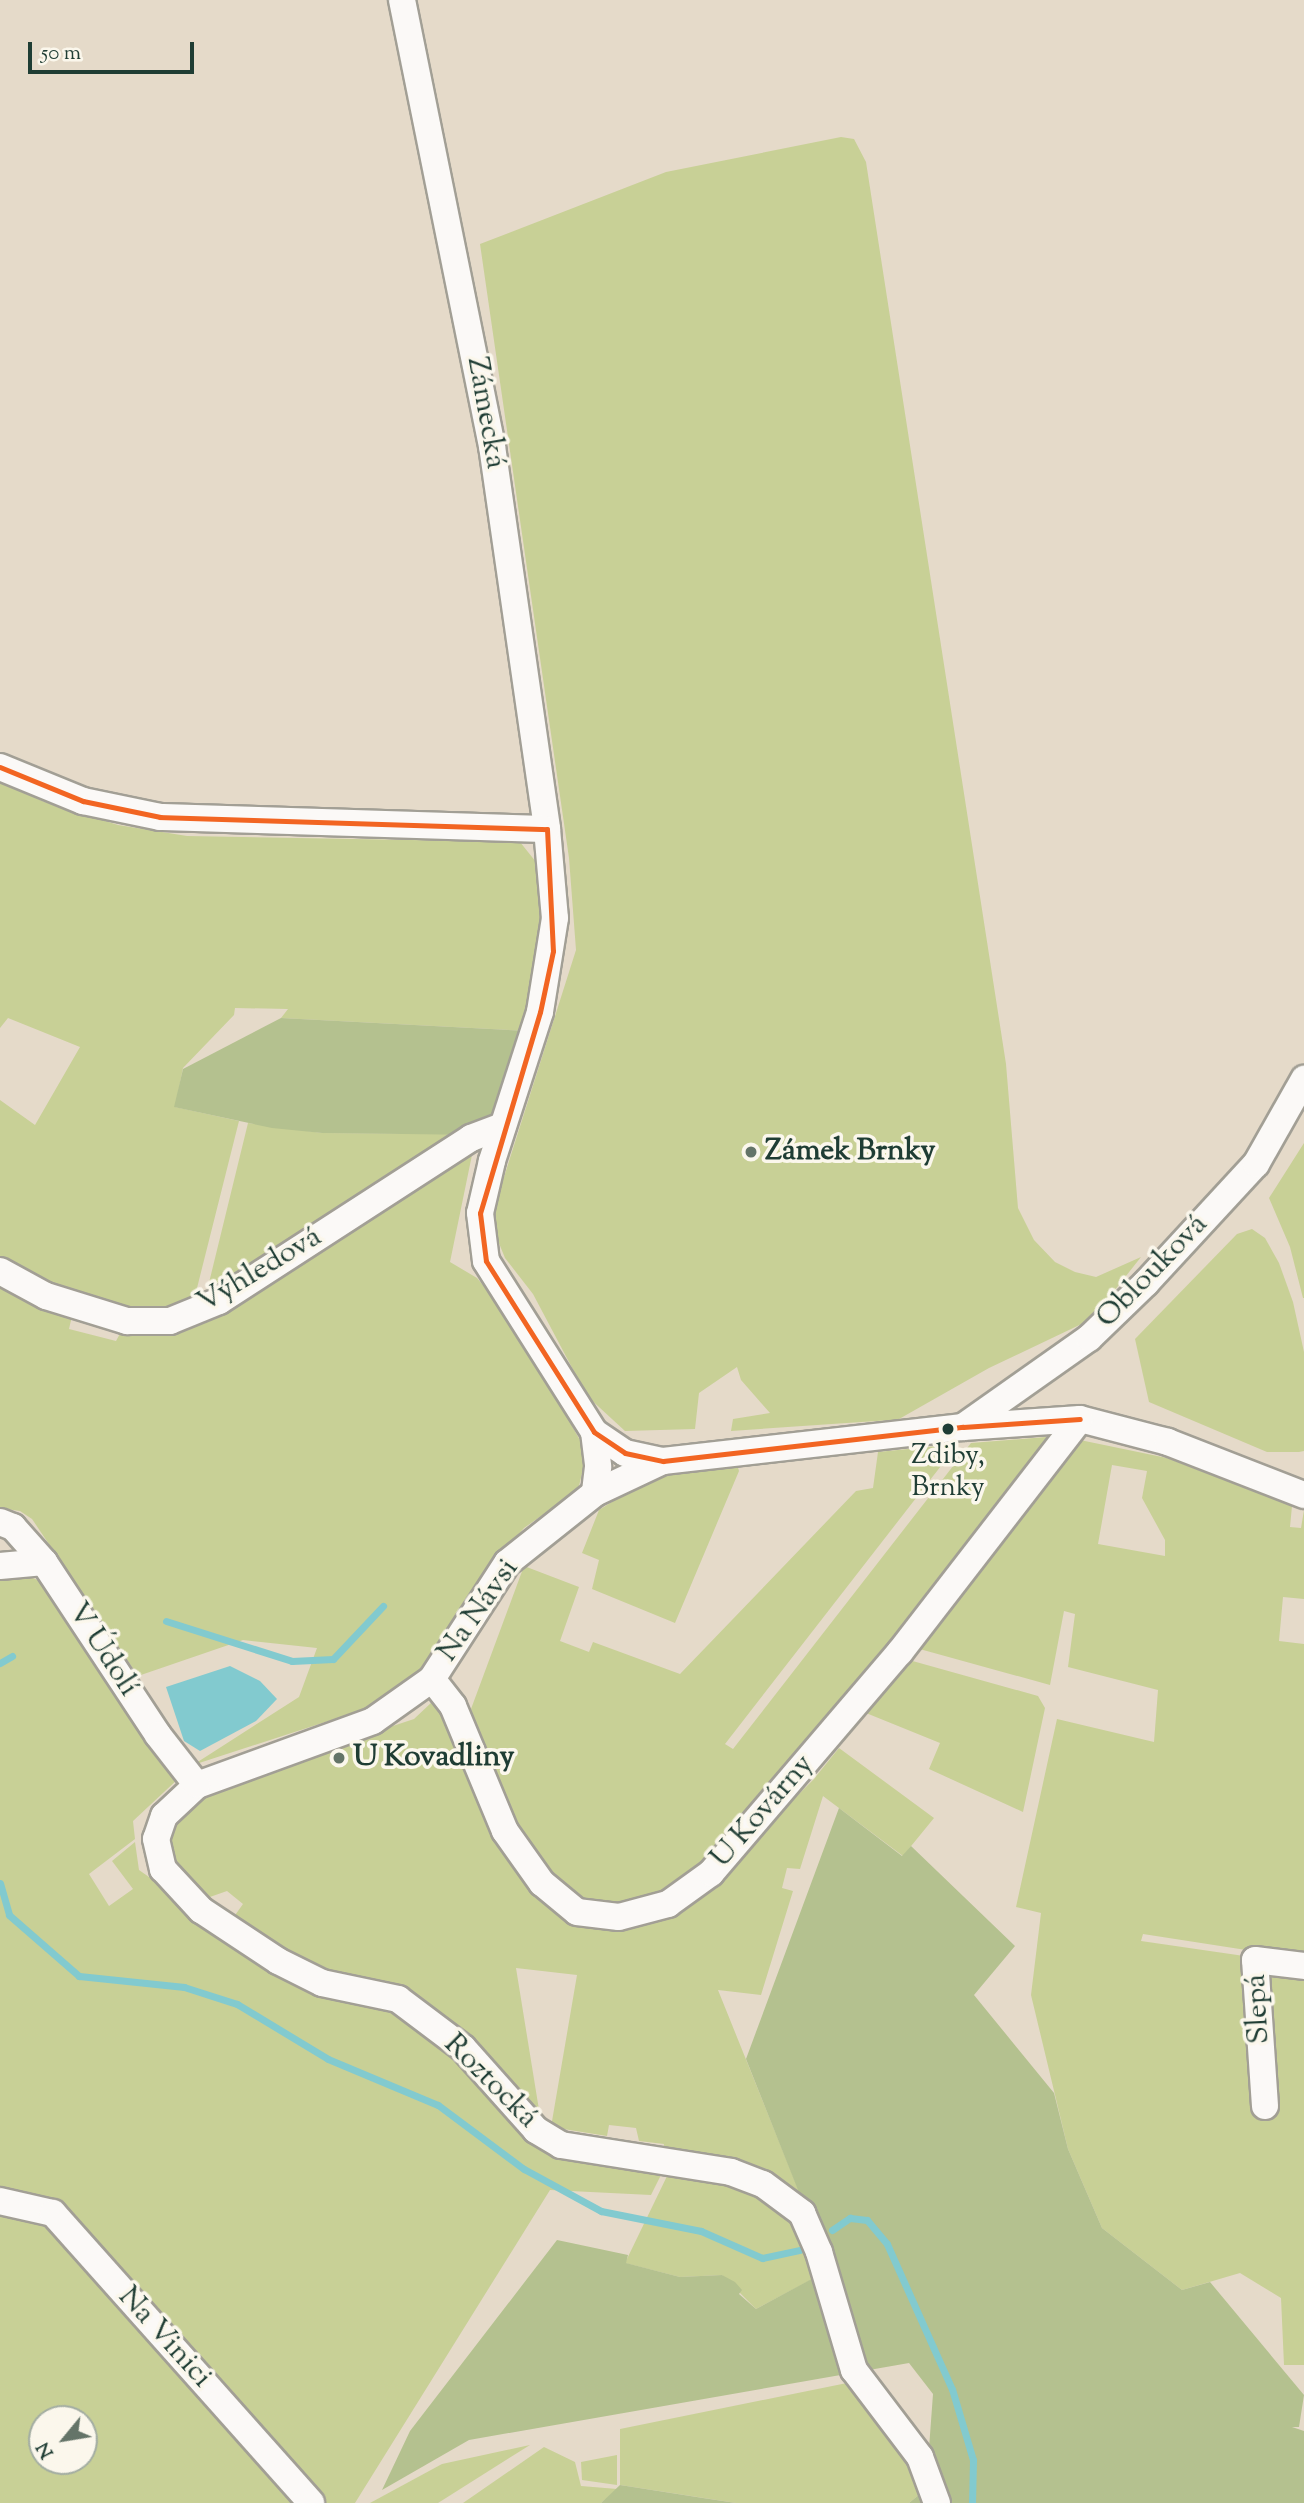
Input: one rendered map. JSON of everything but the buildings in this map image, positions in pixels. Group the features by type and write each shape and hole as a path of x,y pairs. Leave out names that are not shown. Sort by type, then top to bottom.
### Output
{"street":[{"name":"Zámecká","path":"402,0 492,446 547,829 553,951 540,1012 503,1126 480,1213 486,1261 594,1432"},
{"path":"0,767 83,801 160,817 547,829"},
{"name":"Oblouková","path":"963,1427 1088,1338 1146,1283 1256,1164 1304,1079"},
{"name":"Výhledová","path":"0,1271 46,1296 127,1321 170,1321 219,1301 471,1138 503,1126"},
{"path":"594,1432 625,1453 663,1461 963,1427 1080,1419 1168,1442 1304,1495"},
{"name":"U Kovárny","path":"432,1679 453,1706 505,1831 542,1883 577,1912 619,1917 668,1904 711,1873 900,1652 1080,1419"},
{"path":"594,1432 598,1468 594,1493"},
{"name":"Na Návsi","path":"432,1679 507,1563 594,1493 663,1461"},
{"name":"V Údolí","path":"0,1522 13,1527 44,1562 158,1735 197,1786"},
{"path":"0,1566 44,1562"},
{"name":"Roztocká","path":"432,1679 373,1721 197,1786 164,1816 156,1839 163,1869 201,1910 278,1961 322,1983 398,1999 463,2048 536,2130 561,2145 731,2172 763,2184 802,2213 819,2252 854,2370 920,2457 937,2503"},
{"name":"Slepá","path":"1265,2106 1255,1960 1304,1965"},
{"name":"Na Vinici","path":"0,2201 53,2213 311,2503"}],"green space":[{"path":"841,137 854,139 866,162 1006,1064 1018,1208 1034,1240 1055,1262 1075,1272 1096,1277 1141,1257 1092,1319 989,1368 892,1423 891,1420 731,1431 733,1419 770,1413 741,1380 737,1367 699,1393 695,1429 625,1431 587,1396 533,1294 505,1258 490,1221 576,950 569,858 480,244 666,172"},
{"path":"0,778 42,801 118,825 187,836 520,842 536,862 544,939 528,1031 281,1018 288,1009 235,1008 234,1015 183,1068 175,1107 239,1121 193,1304 147,1314 50,1288 0,1259 0,1100 35,1125 80,1047 8,1018 0,1028"},
{"path":"281,1018 528,1031 483,1135 322,1133 272,1128 174,1107 183,1069"},
{"path":"248,1123 322,1133 460,1134 206,1295"},
{"path":"1304,1143 1303,1298 1290,1247 1269,1198"},
{"path":"473,1150 450,1262 477,1278 501,1307 561,1406 587,1453 578,1490 524,1528 484,1574 402,1697 193,1765 299,1697 317,1648 243,1640 138,1676 32,1519 20,1511 0,1508 0,1283 72,1316 69,1329 116,1341 122,1330 177,1331 194,1326"},
{"path":"1252,1229 1265,1238 1279,1263 1293,1302 1304,1352 1304,1451 1267,1452 1149,1402 1135,1339 1237,1234"},
{"path":"1058,1436 787,1785 686,1880 634,1909 590,1903 560,1885 524,1846 488,1765 471,1709 524,1566 579,1587 560,1641 589,1652 593,1642 680,1674 856,1491 873,1488 878,1452 958,1444 725,1744 733,1749 971,1443"},
{"path":"1080,1440 1167,1458 1292,1506 1290,1527 1301,1528 1304,1510 1304,1599 1283,1597 1279,1641 1304,1644 1304,1959 1143,1934 1141,1941 1251,1957 1265,1974 1304,1975 1304,2365 1284,2365 1281,2298 1240,2273 1182,2290 1102,2228 1068,2149 1031,1995 1041,1913 1016,1907 1057,1719 1154,1742 1158,1690 1068,1667 1075,1614 1064,1611 1050,1685 916,1648","holes":["1112,1465 1147,1471 1142,1498 1165,1540 1165,1556 1098,1544"]},
{"path":"736,1461 739,1471 675,1623 592,1589 599,1560 582,1553 599,1510 661,1471"},
{"path":"17,1571 58,1589 179,1778 133,1821 135,1839 89,1874 109,1906 133,1889 112,1861 135,1842 139,1870 226,1931 397,2005 539,2144 663,2171 651,2195 550,2190 355,2503 317,2503 64,2210 0,2195 0,1573"},
{"path":"909,1660 1038,1696 1045,1708 1023,1812 929,1769 940,1743 866,1713"},
{"path":"432,1702 444,1710 490,1820 586,1920 715,1877 813,1780 839,1748 934,1818 903,1856 823,1796 800,1869 787,1868 782,1888 793,1891 761,1995 718,1990 799,2191 662,2154 664,2144 639,2141 636,2128 609,2125 607,2136 551,2127 577,1975 516,1968 540,2116 471,2045 299,1967 233,1918 243,1904 227,1891 207,1898 168,1859 165,1822 200,1790 414,1719"},
{"path":"839,1808 902,1856 911,1846 1015,1946 974,1995 1054,2093 1068,2149 1102,2228 1182,2290 1210,2282 1304,2395 1299,2427 1292,2427 1304,2431 1304,2503 909,2503 926,2489 933,2394 909,2363 469,2440 382,2490 410,2431 557,2240 628,2255 626,2263 680,2277 722,2275 735,2282 742,2290 739,2294 756,2309 819,2275 799,2201 762,2177 798,2190 746,2059"},
{"path":"669,2172 799,2201 820,2275 756,2309 722,2275 680,2277 625,2263"},
{"path":"0,2213 42,2221 306,2503 0,2503"},
{"path":"852,2382 916,2465 926,2489 909,2503 736,2503 620,2485 620,2429"},
{"path":"530,2445 438,2503 370,2503 442,2464"},
{"path":"544,2447 575,2462 581,2486 617,2489 601,2503 463,2503"},
{"path":"617,2455 617,2485 582,2480 581,2462"},
{"path":"620,2485 703,2498 736,2503 601,2503"}],"water":[{"path":"230,1666 260,1681 277,1699 256,1721 200,1751 184,1741 166,1687"}],"waterway":[{"path":"166,1621 292,1661 333,1659 383,1606"},
{"path":"0,1663 12,1656"},
{"path":"0,1883 9,1915 79,1976 184,1987 237,2004 328,2059 438,2105 524,2169 601,2211 701,2231 762,2258 800,2250"},
{"path":"832,2230 850,2218 867,2220 887,2244 952,2389 973,2460 972,2503"}],"transit line":[{"path":"0,767 83,801 160,817 547,829"},
{"path":"547,829 553,951 540,1012 480,1213 486,1261 594,1432 625,1453 663,1461 963,1427 1080,1419"}],"place":[{"name":"Zámek Brnky","path":"751,1152"},
{"name":"Zdiby, Brnky","path":"948,1429"},
{"name":"U Kovadliny","path":"339,1758"}]}
